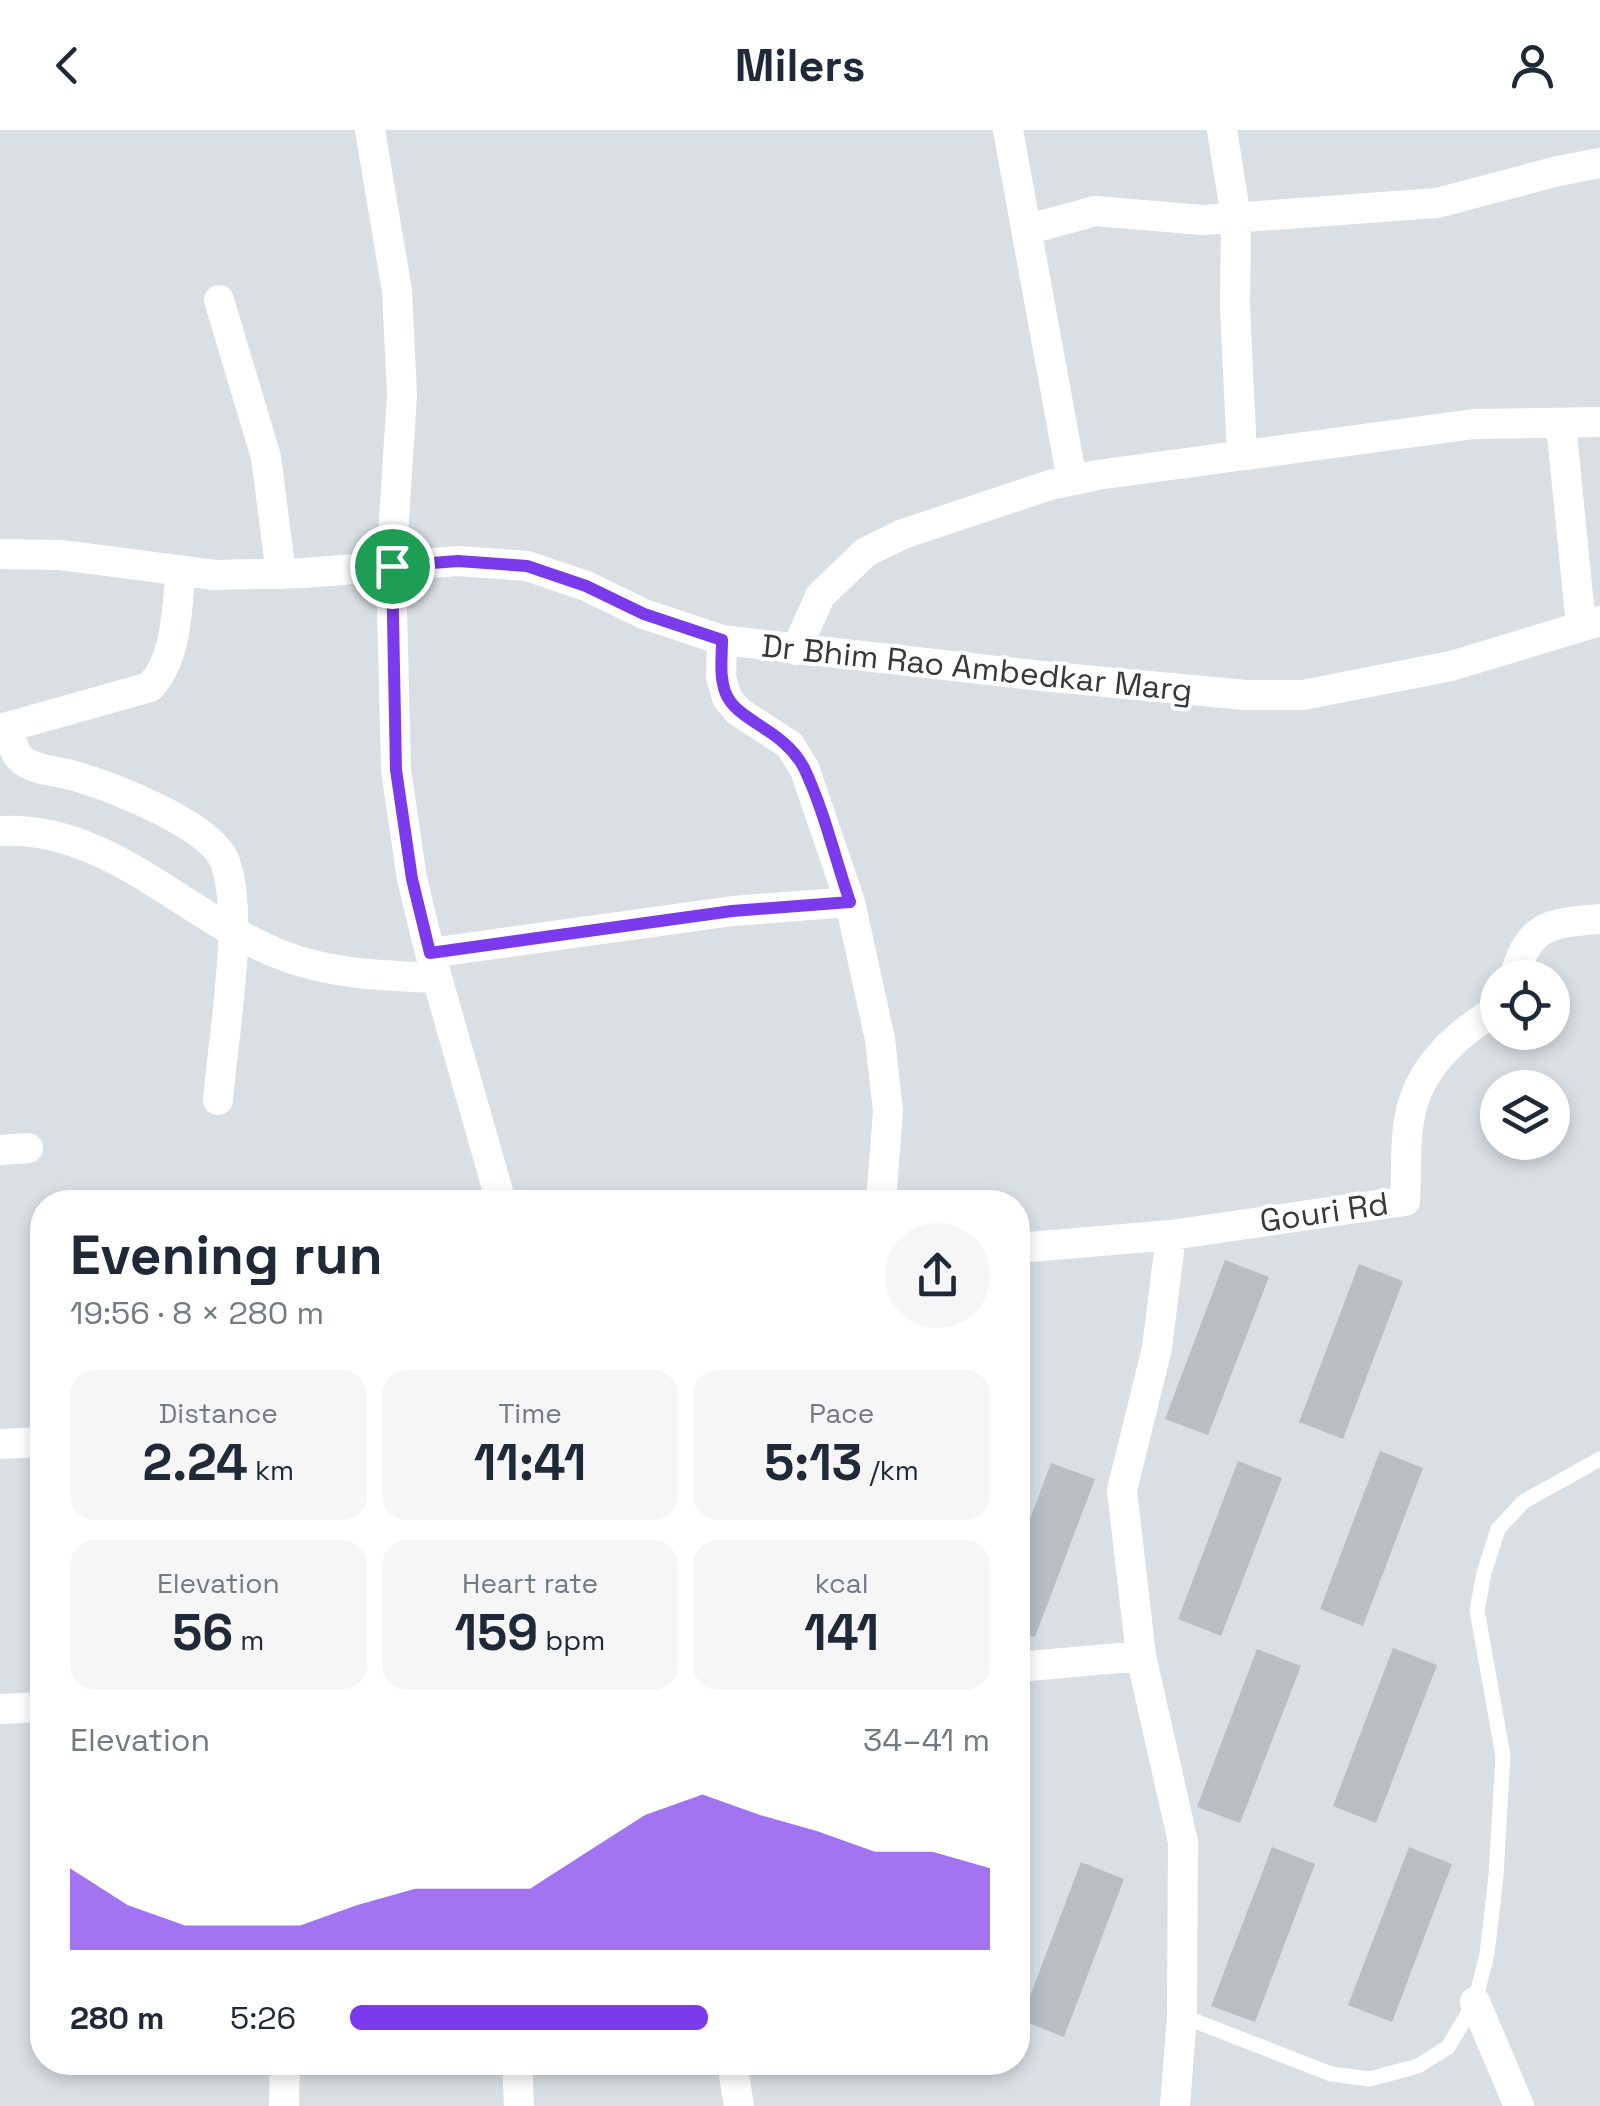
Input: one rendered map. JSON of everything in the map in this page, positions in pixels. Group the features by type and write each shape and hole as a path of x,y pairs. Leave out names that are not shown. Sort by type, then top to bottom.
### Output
{"street":[{"path":"370,130 396,292 402,395 392,566 396,770 412,879 498,1190"},
{"path":"1008,130 1072,480"},
{"path":"1222,130 1236,218 1235,307 1242,455"},
{"path":"1026,230 1095,211 1176,219 1236,218 1437,203 1600,163"},
{"path":"219,300 266,457 282,574"},
{"path":"796,650 820,596 866,552 903,534 1072,480 1474,424 1600,422"},
{"path":"1561,424 1590,623"},
{"name":"Dr Bhim Rao Ambedkar Marg","path":"0,554 61,555 214,574 282,574 458,561 527,566 586,586 644,614 722,640 1215,693 1303,695 1451,666 1590,623"},
{"path":"181,570 170,656 163,674 150,687 4,728 24,762 95,782 130,797 201,834 219,848 228,876 233,931 218,1100"},
{"path":"722,640 721,677 727,698 740,712 790,745 804,770 850,902 880,1039 888,1111 882,1190"},
{"path":"0,831 57,834 181,896 233,931 282,956 334,972 433,965 732,911 850,902"},
{"path":"1521,960 1531,936 1546,926 1600,919"},
{"name":"Gouri Rd","path":"1030,1247 1170,1235 1404,1201 1412,1108 1428,1070 1469,1026 1480,1020"},
{"path":"1170,1235 1158,1348 1122,1490 1141,1656 1183,1842 1182,2016 1175,2106"},
{"path":"0,1444 30,1443"},
{"path":"1030,1666 1141,1656"},
{"path":"0,1709 30,1707"},
{"path":"1475,2002 1519,2106"},
{"path":"284,2106 285,2075"},
{"path":"518,2075 519,2106"},
{"path":"734,2075 738,2106"}],"lane":[{"path":"1182,2016 1331,2074 1370,2079 1418,2066 1448,2047 1475,2002 1487,1954 1504,1756 1477,1610 1484,1573 1498,1529 1523,1502 1600,1459"}],"building":[{"path":"1225,1260 1269,1277 1208,1435 1165,1419"},
{"path":"1359,1264 1403,1281 1343,1439 1299,1422"},
{"path":"1380,1451 1423,1468 1363,1626 1320,1609"},
{"path":"1238,1461 1282,1478 1221,1636 1178,1619"},
{"path":"1051,1463 1095,1479 1035,1637 1030,1635 1030,1519"},
{"path":"1393,1648 1437,1665 1376,1823 1333,1806"},
{"path":"1257,1649 1301,1666 1240,1823 1197,1807"},
{"path":"1272,1847 1315,1864 1255,2022 1211,2006"},
{"path":"1409,1847 1452,1864 1392,2022 1348,2005"},
{"path":"1081,1862 1124,1879 1064,2037 1030,2024 1030,1996"}],"route":[{"path":"458,561 527,566 586,586 644,614 722,640 721,677 727,698 740,712 790,745 804,770 850,902 599,927 430,953 412,879 396,770 392,566 458,561"}]}
